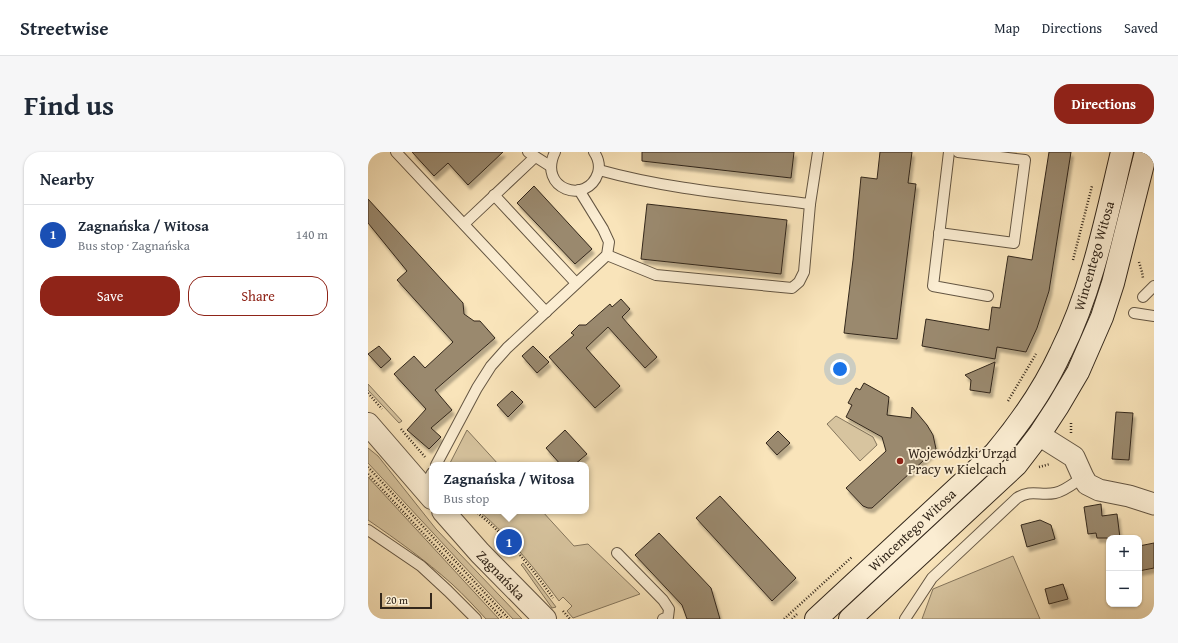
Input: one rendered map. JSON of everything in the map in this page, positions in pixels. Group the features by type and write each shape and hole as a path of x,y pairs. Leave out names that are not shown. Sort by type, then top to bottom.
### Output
{"main road":[{"name":"Wincentego Witosa","path":"807,616 995,453 1016,428 1046,381 1062,351 1085,294 1098,250 1122,152"},
{"name":"Wincentego Witosa","path":"850,619 1016,465 1058,406 1078,372 1102,317 1119,261 1146,152"},
{"path":"368,424 429,486"},
{"name":"Zagnańska","path":"446,514 480,554 554,609"}],"street":[{"path":"1039,434 1074,457 1087,484 1099,490 1130,496 1154,504"}],"lane":[{"path":"396,152 546,312"},
{"path":"555,152 551,159 551,174 555,181 567,190 579,190 590,185 596,178 599,170 594,152"},
{"path":"607,255 656,275 792,288 799,282 804,272 810,204 818,152"},
{"path":"949,152 933,286 988,296"},
{"path":"939,233 1014,244 1025,160 958,152"},
{"path":"464,224 532,155 550,166"},
{"path":"599,170 631,179 658,184 810,204"},
{"path":"438,462 477,388 491,366 507,348 607,255 608,242 603,229 579,190"},
{"path":"494,195 576,283"},
{"path":"1143,296 1154,286"},
{"path":"1134,313 1154,316"},
{"path":"904,619 932,578 1017,498 1023,494 1054,493 1064,490 1083,477"},
{"path":"368,530 421,566 476,619"},
{"path":"617,553 663,600 669,609 668,617 663,619"}],"path":[{"path":"1072,263 1093,182"},
{"path":"1007,402 1039,350"},
{"path":"1069,436 1072,431 1071,420"},
{"path":"368,467 509,619"},
{"path":"368,474 503,619"},
{"path":"479,514 490,523 526,562 554,609 570,619"},
{"path":"784,619 853,556"},
{"path":"792,619 807,616"}],"shaded area":[{"path":"368,384 402,421 399,423 368,390"},
{"path":"836,416 873,437 877,445 860,461 827,424"},
{"path":"467,430 496,462 451,462"},
{"path":"368,448 378,456 436,529 522,619 513,619 368,463"},
{"path":"368,477 499,619 486,619 461,592 442,575 411,550 368,520"},
{"path":"482,514 545,514 574,546 588,544 640,594 573,618 567,611 572,606 563,597 559,601 512,542"},
{"path":"1013,556 1040,619 922,619 933,589"},
{"path":"523,563 556,607 552,608 521,565"}],"building":[{"path":"412,152 503,152 468,185 448,163 434,176"},
{"path":"642,152 794,152 791,178 642,161"},
{"path":"880,152 912,152 908,183 916,184 897,339 844,333 861,177 877,179"},
{"path":"1049,152 1071,152 1049,291 1037,328 1026,352 997,347 995,359 922,346 926,319 989,330 992,307 1000,308 1008,256 1032,260"},
{"path":"534,186 592,249 575,264 517,203"},
{"path":"368,199 463,303 464,314 474,321 480,321 495,338 435,390 452,410 431,428 441,437 429,449 407,430 426,409 394,374 414,356 425,368 453,342 397,280 407,271 368,223"},
{"path":"647,204 787,220 781,274 641,259"},
{"path":"621,299 630,309 622,317 657,357 645,368 608,327 586,348 620,386 595,408 549,357 574,335 571,333 579,325 586,325 610,304 612,307"},
{"path":"379,346 391,359 381,368 368,354"},
{"path":"533,346 549,362 537,373 522,356"},
{"path":"995,362 990,393 970,390 971,380 965,375"},
{"path":"864,383 889,397 887,415 911,418 912,407 933,435 936,449 872,508 863,506 846,488 886,451 882,437 846,417 852,405 848,403 856,388 860,390"},
{"path":"512,391 523,402 508,417 497,405"},
{"path":"1116,412 1133,413 1129,460 1112,459"},
{"path":"565,430 587,454 578,462 558,462 546,448"},
{"path":"778,431 790,443 777,455 766,443"},
{"path":"720,496 796,578 772,601 696,518"},
{"path":"1101,504 1102,516 1117,514 1120,535 1106,535 1106,538 1097,538 1096,533 1088,534 1084,507"},
{"path":"1040,520 1051,525 1055,539 1027,547 1021,525"},
{"path":"659,533 711,588 720,619 687,619 682,605 635,555"},
{"path":"1154,543 1154,568 1142,570 1142,545"},
{"path":"1063,584 1068,599 1049,604 1045,589"}],"place":[{"name":"Wojewódzki Urząd Pracy w Kielcach","path":"900,461"},
{"name":"Zagnańska / Witosa","path":"509,542"}]}
